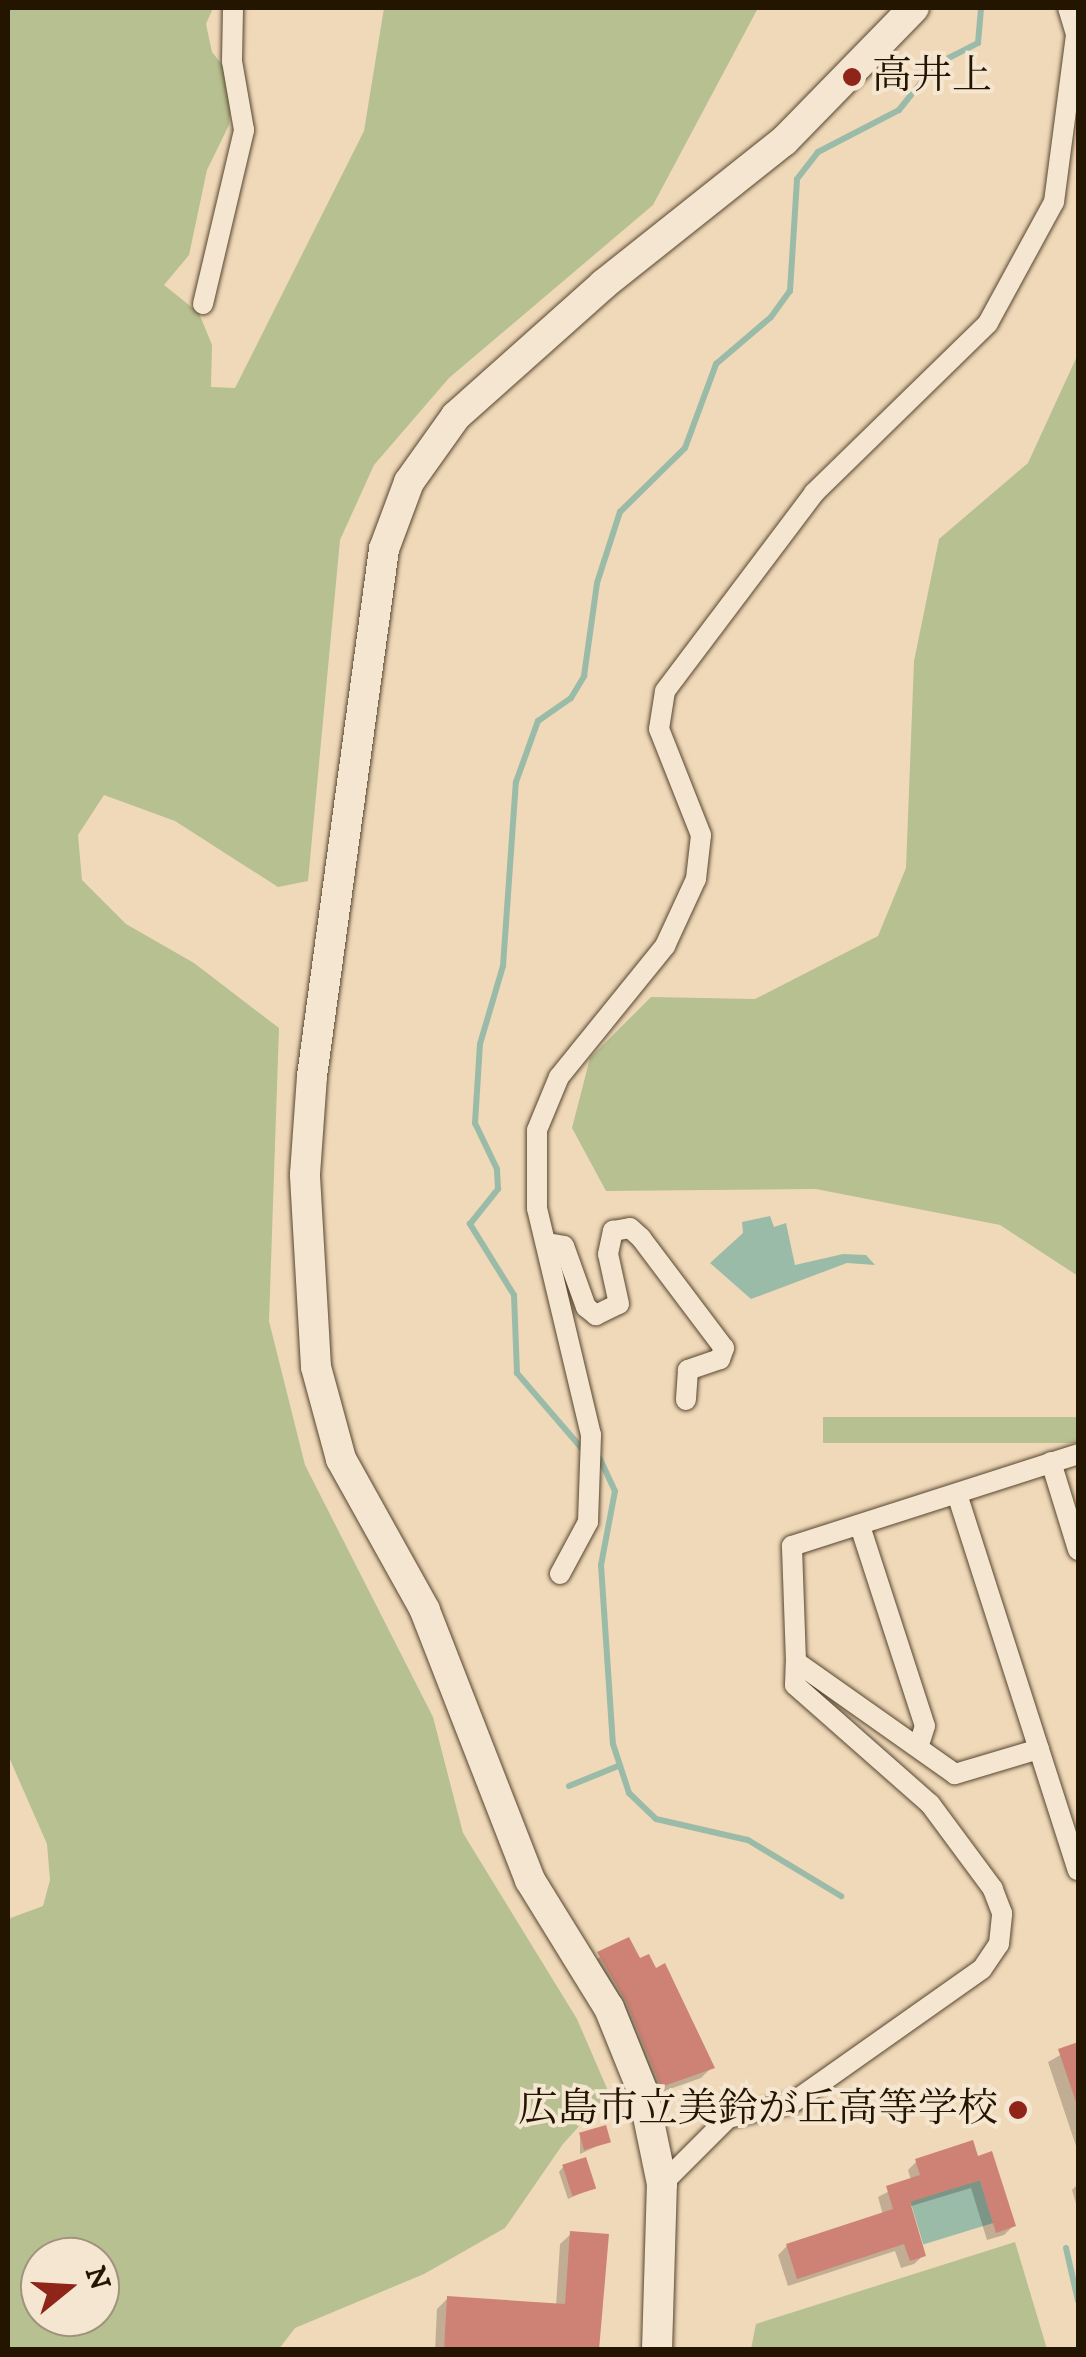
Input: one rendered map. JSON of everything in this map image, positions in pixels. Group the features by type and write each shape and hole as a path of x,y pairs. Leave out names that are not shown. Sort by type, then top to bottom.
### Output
{"street":[{"path":"204,304 244,130 232,61 233,8"},
{"path":"657,2350 662,2184 643,2092 608,2008 530,1880 424,1610 341,1459 316,1368 306,1276 312,1076 384,550 409,482 456,416 604,284 784,142 914,8"},
{"path":"560,1574 588,1522 592,1435 534,1185 545,1102 665,946 696,879 698,822 659,730 665,691 814,493 988,323 1054,202 1076,34 1068,8"},
{"path":"546,1243 564,1246 586,1308 596,1315 620,1304 608,1254 613,1231 630,1228 641,1238 724,1348 720,1359 688,1370 686,1400"},
{"path":"662,2184 728,2118 792,2102 982,1969 999,1944 1002,1913 993,1890 930,1804 796,1685 792,1546 1078,1454"},
{"path":"1050,1462 1078,1550"},
{"path":"957,1494 1078,1870"},
{"path":"860,1526 925,1726 918,1747"},
{"path":"796,1662 955,1774 1039,1749"}],"shaded area":[{"path":"8,8 213,8 206,24 212,52 233,78 229,125 207,170 189,255 164,285 199,313 212,345 211,387 235,388 364,131 384,8 758,8 653,205 449,378 374,465 340,540 308,881 278,887 175,821 104,795 78,835 82,880 126,924 194,963 279,1028 269,1321 305,1465 433,1717 463,1833 577,2019 609,2093 563,2144 505,2228 424,2274 295,2328 279,2349 8,2350 8,1919 43,1906 50,1880 47,1844 8,1755"},
{"path":"1078,354 1078,1276 1000,1225 816,1189 606,1191 572,1128 590,1058 651,997 755,999 878,936 906,868 914,661 939,539 1028,463"},
{"path":"770,1216 774,1227 786,1223 795,1265 843,1254 866,1255 875,1265 847,1263 751,1299 710,1263 743,1233 742,1222"},
{"path":"823,1417 1078,1417 1078,1443 823,1443"},
{"path":"980,2180 993,2223 923,2244 910,2201"},
{"path":"1015,2242 1047,2349 751,2349 756,2324"}],"building":[{"path":"629,1937 640,1958 649,1954 656,1968 665,1963 715,2068 661,2087 626,2001 597,1952"},
{"path":"1078,2042 1078,2102 1076,2102 1058,2049"},
{"path":"606,2125 611,2142 584,2150 579,2133"},
{"path":"973,2140 978,2156 992,2151 1016,2226 996,2233 980,2180 910,2202 926,2256 910,2261 904,2244 797,2279 786,2244 893,2209 886,2186 920,2175 915,2159"},
{"path":"586,2157 596,2188 572,2196 562,2165"},
{"path":"570,2231 609,2234 599,2350 444,2350 447,2296 565,2304"}],"waterway":[{"path":"584,1451 517,1373 514,1295 470,1224 498,1189 497,1169 475,1123 480,1044 503,966 516,782 538,721 571,698 584,676 597,583 620,512 685,448 716,364 771,317 790,291 797,179 818,152 899,110 935,65 978,43 981,8"},
{"path":"600,1459 615,1491 601,1565 613,1744 629,1793 656,1819 748,1840 841,1896"},
{"path":"569,1786 618,1766"},
{"path":"1066,2248 1078,2301"}],"place":[{"name":"高井上","path":"852,77"},
{"name":"広島市立美鈴が丘高等学校","path":"1018,2110"}]}
